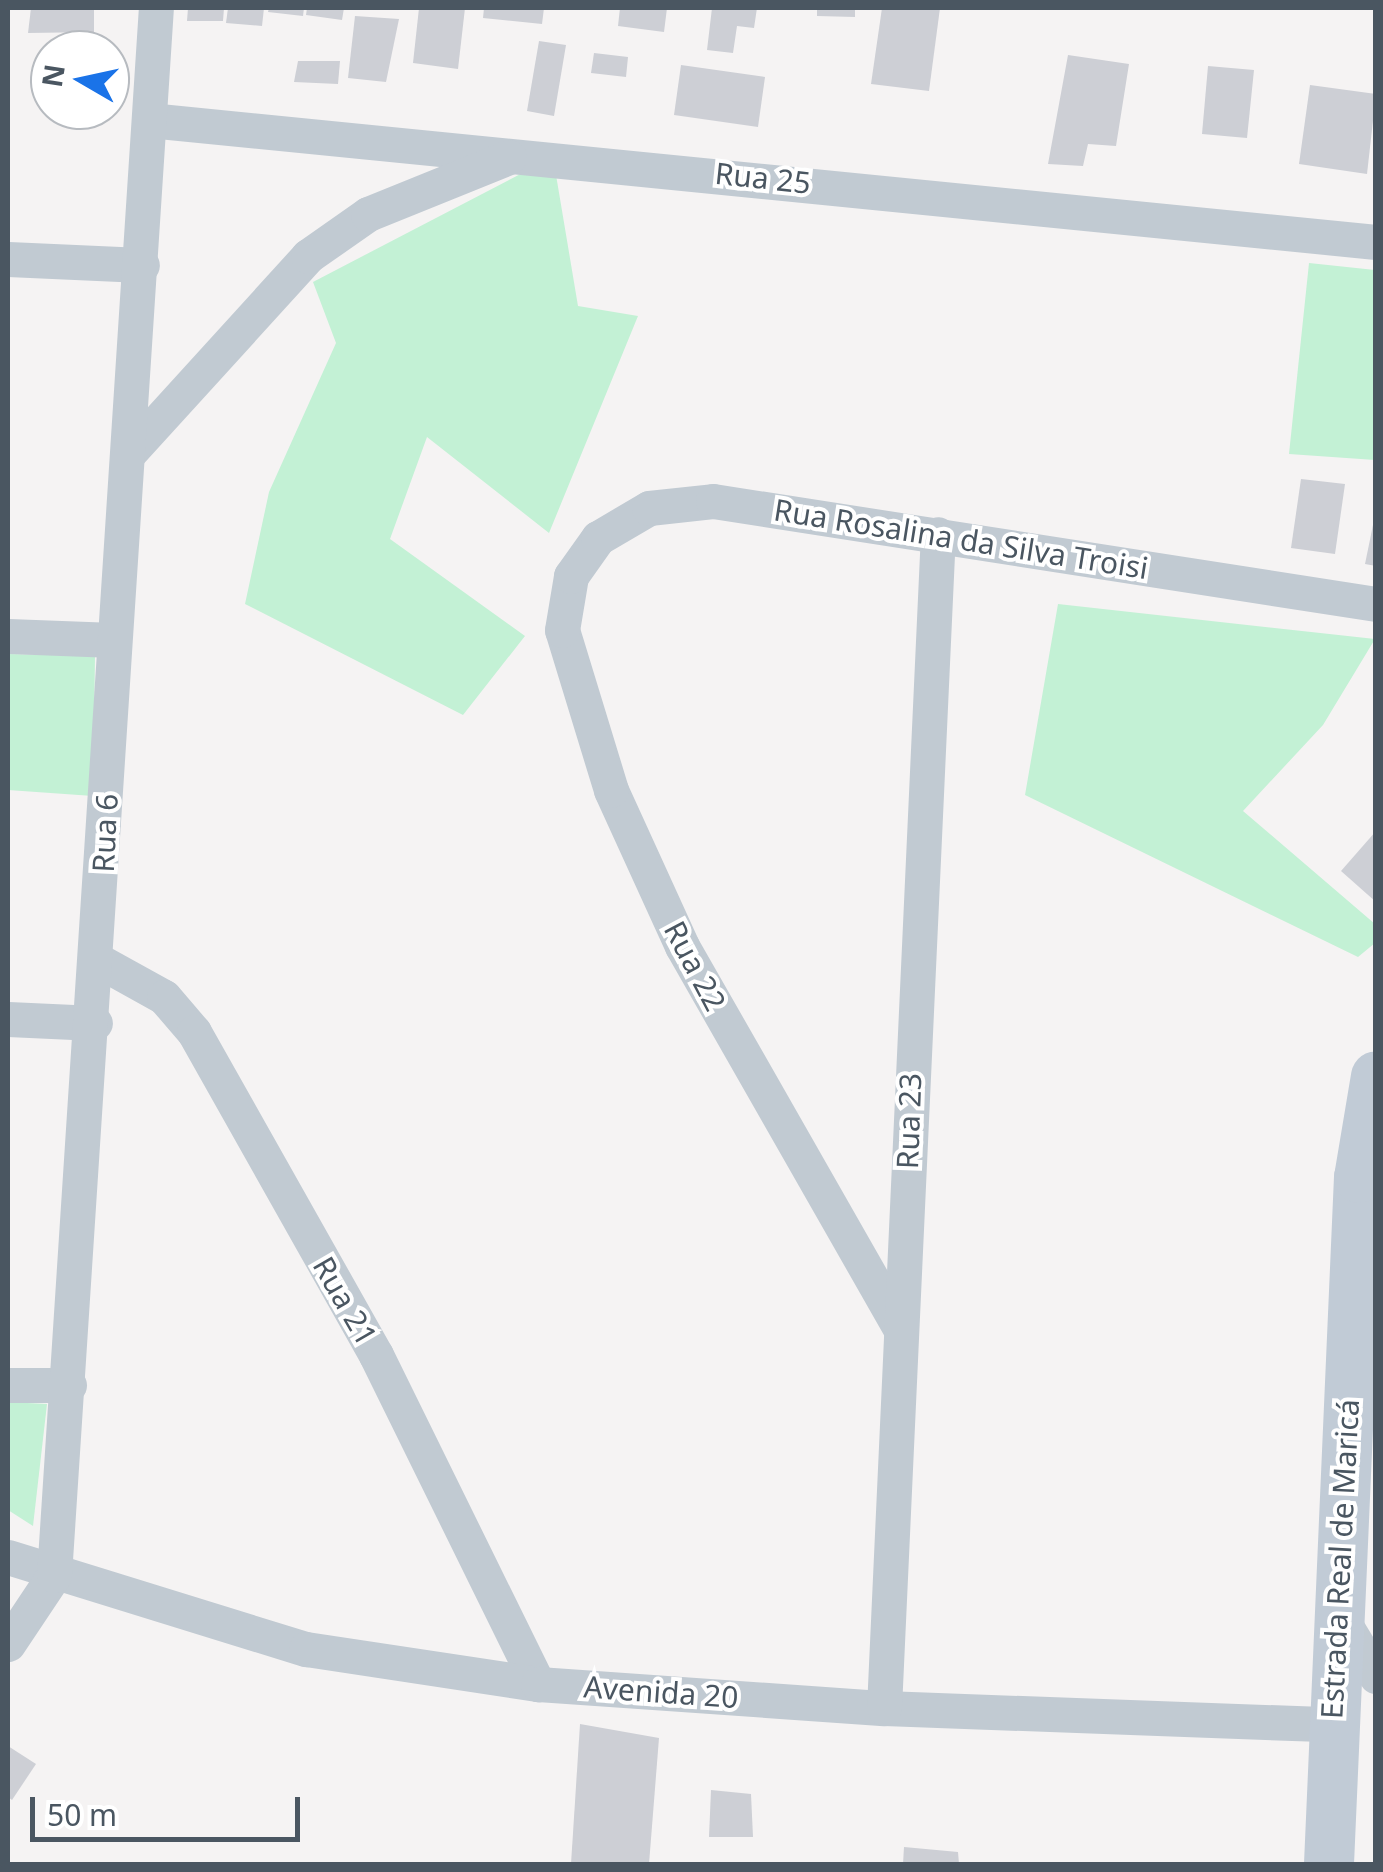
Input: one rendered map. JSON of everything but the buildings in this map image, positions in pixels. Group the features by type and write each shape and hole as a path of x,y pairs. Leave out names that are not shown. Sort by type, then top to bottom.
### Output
{"main road":[{"name":"Estrada Real de Maricá","path":"1329,1864 1330,1724 1359,1178 1376,1076"}],"street":[{"name":"Rua 6","path":"8,1644 54,1575 95,1023 114,640 142,265 156,8"},
{"name":"Rua 25","path":"150,120 520,153 1376,242"},
{"path":"128,454 308,256 368,214 520,153"},
{"path":"8,259 142,265"},
{"name":"Rua Rosalina da Silva Troisi","path":"571,576 598,538 649,508 713,502 1376,604"},
{"name":"Rua 23","path":"884,1708 938,534"},
{"name":"Rua 22","path":"571,576 562,630 611,790 682,946 901,1330"},
{"path":"8,636 114,640"},
{"name":"Rua 21","path":"99,960 164,997 194,1032 376,1356 538,1684"},
{"path":"8,1019 95,1023"},
{"path":"8,1384 69,1385"},
{"name":"Avenida 20","path":"8,1557 54,1575 306,1649 538,1684 884,1708 1330,1724"},
{"path":"1338,1612 1376,1676"}],"green space":[{"path":"553,157 578,306 638,316 549,533 427,437 390,539 525,636 463,715 245,604 269,492 336,343 313,282"},
{"path":"1309,263 1375,270 1375,460 1289,454"},
{"path":"1058,604 1375,639 1323,725 1243,811 1375,924 1375,943 1358,957 1025,795"},
{"path":"8,654 95,656 93,796 8,790"},
{"path":"8,1402 47,1404 33,1526 8,1510"}]}
